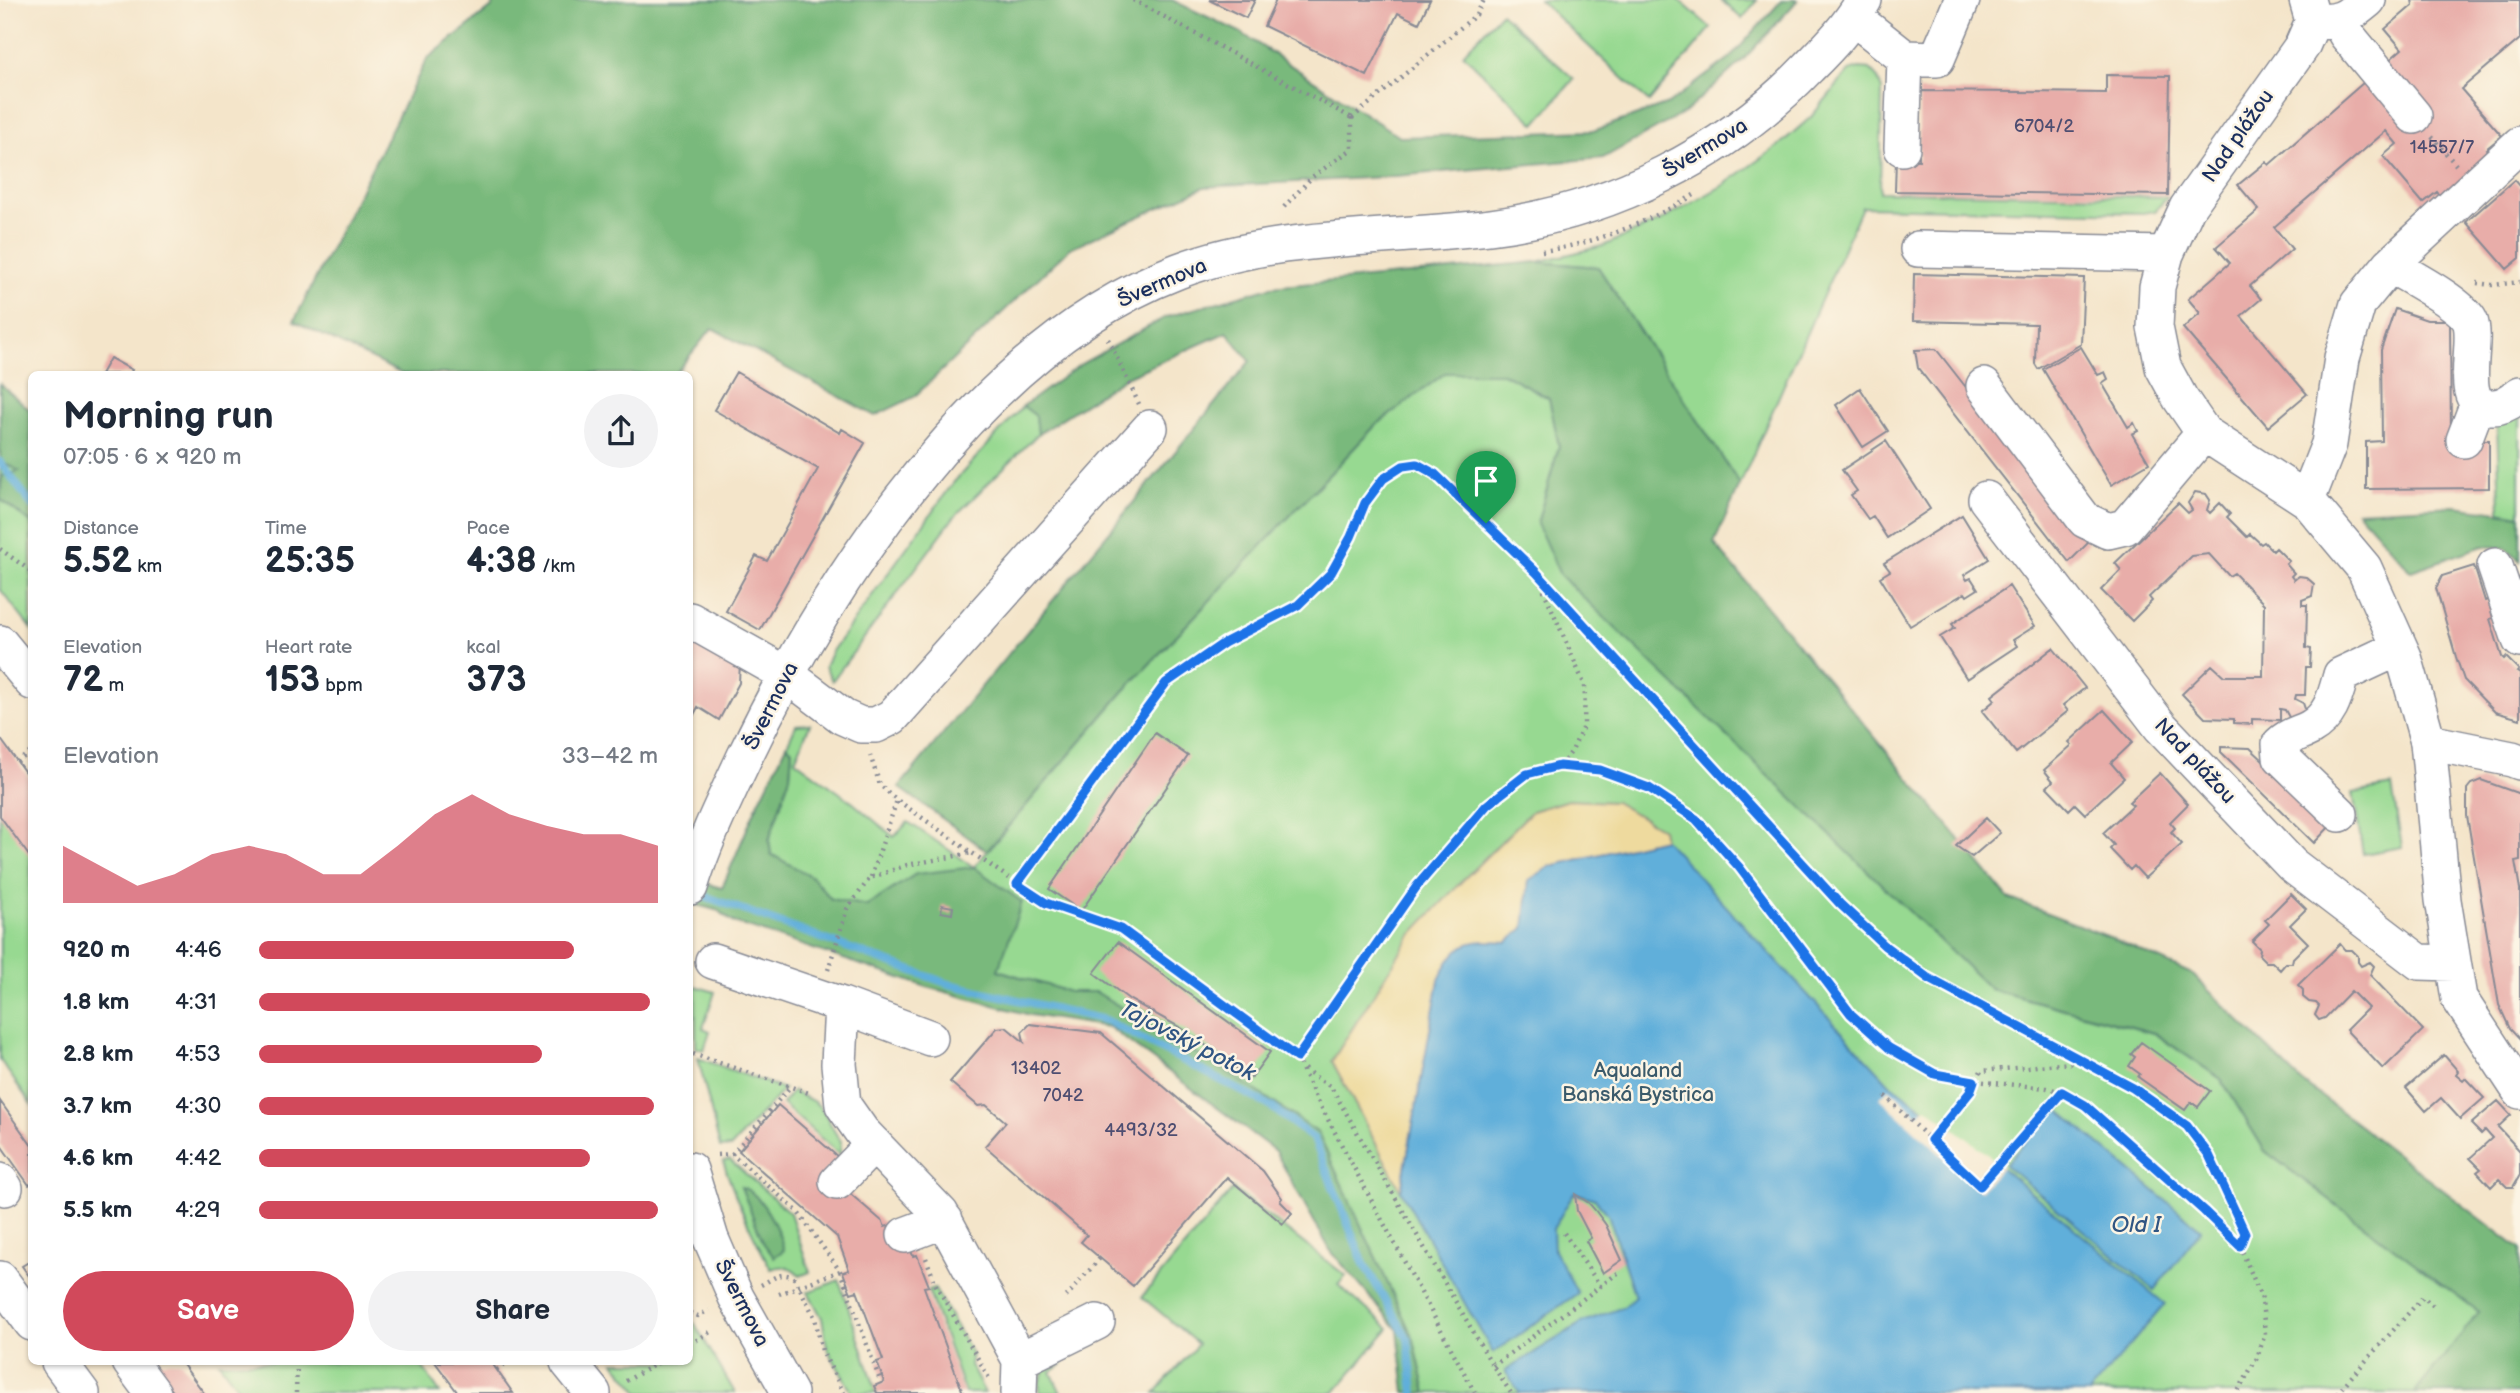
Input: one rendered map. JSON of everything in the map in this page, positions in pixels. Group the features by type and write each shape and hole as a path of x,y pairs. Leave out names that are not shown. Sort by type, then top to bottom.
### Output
{"street":[{"path":"1858,8 1905,58 1937,59 1962,0"},
{"name":"Nad plážou","path":"2368,0 2345,18 2319,14 2302,46 2187,208 2166,254 2157,287 2155,327 2163,367 2204,433 2307,500 2364,568 2399,648 2428,742 2443,900 2459,998 2520,1091"},
{"name":"Švermova","path":"693,876 706,839 786,674 855,563 888,514 946,445 1000,388 1047,349 1097,312 1137,289 1208,261 1318,239 1491,227 1553,215 1652,180 1705,152 1754,119 1837,39 1858,8"},
{"path":"2319,14 2346,34 2421,123"},
{"path":"1902,148 1905,58"},
{"path":"2307,500 2329,444 2342,358 2358,304 2390,265 2520,144"},
{"path":"1918,249 2166,254"},
{"path":"2390,265 2420,301 2458,308 2469,320 2473,338 2470,386 2474,400 2484,407 2494,408 2507,404 2520,394"},
{"path":"1984,386 2085,520 2108,531 2124,527 2204,433"},
{"path":"2464,440 2478,402"},
{"path":"693,622 786,674 843,717 861,725 876,725 892,718 1150,428"},
{"name":"Nad plážou","path":"1986,499 2161,727 2292,865 2419,962 2453,963"},
{"path":"2495,566 2520,640"},
{"path":"0,643 28,677"},
{"path":"2340,814 2281,757 2270,739 2308,729 2325,718 2341,675 2399,648"},
{"path":"2428,742 2520,762"},
{"path":"713,961 930,1038"},
{"path":"842,1005 839,1064 843,1105 862,1132 945,1220 1020,1377 1097,1322"},
{"path":"837,1182 874,1144"},
{"name":"Švermova","path":"703,1163 711,1239 736,1297 790,1393"},
{"path":"905,1236 945,1220"},
{"path":"0,1279 28,1318"},
{"path":"61,1365 82,1393"},
{"path":"132,1365 153,1393"},
{"path":"570,1365 593,1393"}],"path":[{"path":"1133,0 1352,118"},
{"path":"1352,118 1476,15 1484,0"},
{"path":"1284,207 1311,177 1352,149 1352,118"},
{"path":"2421,123 2463,174"},
{"path":"2469,282 2492,285 2520,282"},
{"path":"1107,338 1126,377"},
{"path":"1017,884 1166,683 1224,643 1298,605 1331,573 1351,537 1365,503 1383,479 1403,466 1417,464 1435,474 1536,572 1840,904 1885,946 1928,978 2133,1088 2187,1126 2209,1155 2245,1233 2240,1246"},
{"path":"0,549 28,569"},
{"path":"1536,572 1585,686 1584,724 1572,751 1559,766"},
{"path":"17,762 28,754"},
{"path":"1297,1058 1417,886 1487,805 1527,774 1559,766 1600,770 1649,788 1696,819 1739,867 1851,1014 1889,1048 1935,1074 2062,1092 2085,1105 2106,1123 2240,1246 2262,1299 2264,1334 2257,1358 2236,1393"},
{"path":"880,785 897,800 1046,903 1121,929 1297,1058 1475,1393"},
{"path":"831,960 847,909 870,878 897,800"},
{"path":"870,878 907,865 972,853"},
{"path":"693,1054 822,1098"},
{"path":"1931,1140 1970,1092 1981,1071 2083,1062"},
{"path":"1303,1069 1331,1087 1511,1393"},
{"path":"703,1163 732,1154 790,1087"},
{"path":"1885,1096 1980,1186 2062,1092"},
{"path":"732,1154 797,1211 840,1271 881,1383"},
{"path":"1564,1233 1601,1287"},
{"path":"1066,1297 1100,1258"},
{"path":"779,1294 840,1271"},
{"path":"1493,1366 1618,1273"},
{"path":"771,1279 785,1274 795,1279 815,1318 822,1351 844,1393"},
{"path":"2337,1393 2423,1297 2436,1308"},
{"path":"693,1314 703,1314"},
{"path":"693,1342 712,1331"},
{"path":"296,1393 297,1365"},
{"path":"497,1370 504,1365"},
{"path":"626,1381 654,1365"}],"green space":[{"path":"496,0 1172,0 1240,32 1400,137 1593,131 1668,104 1731,57 1782,0 1798,0 1743,60 1684,113 1603,158 1384,177 1204,187 1070,248 914,397 875,416 712,328 677,371 396,371 294,321 427,59 492,7"},
{"path":"1539,0 1679,0 1711,28 1649,102"},
{"path":"1721,0 1757,0 1742,19"},
{"path":"1501,13 1574,79 1535,124 1463,54"},
{"path":"1870,69 1877,76 1882,90 1880,192 2168,197 2155,211 2143,213 1862,207 1740,485 1598,267 1537,262 1603,246 1660,221 1722,186 1778,146 1811,117 1849,71"},
{"path":"1537,262 1598,267 1740,485 1714,543 2008,898 2112,938 2192,974 2301,1081 2520,1249 2520,1393 2415,1393 2479,1312 2265,1151 2221,1079 2154,1033 1990,989 1560,575 1537,524 1559,446 1549,398 1503,373 1445,373 1375,426 1123,692 987,851 899,787 1250,361 1227,332 1126,377 1038,434 1036,416 1023,406 1081,364 1166,317 1271,287"},
{"name":"Aqualand Banská Bystrica","path":"1445,373 1503,373 1549,398 1559,446 1537,524 1990,989 2153,1033 2221,1079 2265,1151 2480,1312 2415,1393 1426,1393 1414,1340 1318,1133 1096,993 1068,992 998,970 916,874 867,906 831,899 812,877 771,855 769,840 790,776 792,750 787,745 796,725 810,724 795,760 894,837 908,822 974,867 1123,692 1375,426"},
{"path":"0,384 28,408 28,521 0,499 2,476 19,471 0,460"},
{"path":"1023,406 1036,416 1038,434 954,517 832,681 825,666 832,651 954,482"},
{"path":"2520,406 2520,515 2500,511 2497,423"},
{"path":"0,460 28,476 28,625 0,589"},
{"path":"2455,506 2520,515 2520,561 2507,548 2483,546 2411,571 2357,511"},
{"path":"787,745 792,750 790,776 769,840 771,854 812,877 831,899 867,906 916,874 974,867 1022,902 998,970 1069,992 1096,992 1248,1085 1318,1133 1414,1340 1426,1393 1405,1393 1398,1330 1330,1250 1275,1151 1109,1027 1030,1015 924,986 733,922 719,911 693,904 693,880 722,888 755,810"},
{"path":"2392,786 2402,847 2363,854 2353,793"},
{"path":"0,815 28,852 28,1100 0,1060"},
{"path":"695,986 715,992 703,1028 710,1031 704,1050 696,1048"},
{"path":"698,1058 784,1089 731,1147 720,1148"},
{"path":"793,1091 814,1102 822,1110 841,1141 840,1155 782,1104"},
{"path":"730,1160 790,1213 810,1272 800,1276 787,1267 771,1269 733,1189 723,1161"},
{"path":"741,1187 763,1204 774,1223 784,1250 774,1257 764,1244"},
{"path":"1233,1189 1346,1276 1338,1285 1389,1328 1334,1393 1155,1393 1198,1344 1142,1297"},
{"path":"839,1280 877,1393 852,1393 827,1348 822,1318 808,1292"},
{"path":"934,1288 972,1354 970,1365 985,1393 965,1393 928,1290"},
{"path":"693,1323 735,1393 640,1393 617,1365 693,1365"},
{"path":"1063,1364 1051,1372 1061,1393 1040,1393 1039,1383 1045,1370"},
{"path":"221,1365 421,1365 440,1393 242,1393"}],"sand":[{"path":"1568,800 1615,802 1662,829 1664,839 1551,866 1529,881 1525,928 1507,942 1483,941 1439,980 1401,1191 1332,1061 1411,935 1532,811"}],"water":[{"path":"1664,839 1890,1084 1998,1165 2165,1304 2089,1393 1520,1393 1505,1371 1583,1322 1624,1307 1635,1297 1608,1214 1595,1199 1574,1193 1553,1229 1554,1251 1578,1293 1493,1353 1401,1191 1439,980 1457,950 1482,941 1507,942 1524,928 1529,880 1551,866"},
{"name":"Old I","path":"2055,1107 2201,1230 2154,1290 2005,1165"}],"pier":[{"path":"1889,1088 1918,1115 1926,1107 2003,1166 1980,1191 1880,1098"}],"building":[{"path":"1209,0 1255,0 1246,18"},
{"path":"1276,0 1430,0 1419,23 1398,13 1367,76 1264,26"},
{"path":"2412,0 2520,0 2520,39 2461,89 2502,136 2486,149 2491,155 2441,197 2437,192 2423,203 2383,156 2397,144 2386,131 2274,227 2292,249 2250,286 2261,299 2241,316 2307,394 2268,427 2183,328 2200,313 2188,299 2230,263 2216,247 2259,210 2238,185 2266,162 2269,165 2402,49 2385,29 2413,5"},
{"path":"2106,75 2170,76 2168,195 1895,191 1896,159 1919,160 1919,91 2106,93"},
{"path":"2514,180 2520,187 2520,258 2507,269 2466,222"},
{"path":"1914,274 2084,278 2081,344 2038,369 2035,364 2036,324 1913,321"},
{"path":"2395,309 2427,320 2450,320 2451,440 2489,440 2489,488 2366,489 2366,442 2382,441 2381,350"},
{"path":"2081,347 2098,375 2105,372 2108,379 2102,383 2128,427 2134,423 2138,431 2132,434 2149,463 2111,485 2043,369"},
{"path":"1936,349 2088,543 2069,562 1918,368 1915,350"},
{"path":"110,358 132,370 132,371 103,371"},
{"path":"736,372 840,433 842,429 865,443 760,630 726,611 756,556 767,561 818,469 714,410"},
{"path":"1860,388 1888,431 1863,447 1836,405"},
{"path":"1886,441 1930,509 1887,538 1873,516 1868,519 1851,495 1857,491 1842,470"},
{"path":"2195,492 2206,494 2210,500 2207,510 2210,513 2220,503 2230,514 2227,517 2247,537 2250,534 2273,551 2276,548 2289,561 2286,564 2294,573 2291,576 2294,580 2299,576 2306,577 2314,584 2312,596 2302,600 2302,605 2307,605 2306,648 2311,649 2310,667 2306,667 2305,695 2296,695 2295,699 2303,703 2306,712 2290,719 2285,710 2280,709 2280,720 2252,719 2252,724 2234,723 2234,719 2205,718 2182,694 2212,665 2224,676 2263,676 2264,604 2234,573 2229,576 2209,554 2192,556 2149,597 2152,601 2132,621 2101,590 2121,570 2115,563 2178,503 2188,513 2192,510 2188,503"},
{"path":"1962,515 1989,559 1964,575 1967,580 1971,578 1978,589 1967,596 1965,593 1910,626 1880,577 1890,571 1884,563"},
{"path":"2474,566 2485,601 2488,600 2493,618 2490,619 2502,657 2506,657 2519,670 2520,719 2495,712 2464,680 2456,657 2436,588 2442,576"},
{"path":"2009,586 2035,626 2013,640 2017,646 1967,679 1940,637 1955,628 1952,624"},
{"path":"693,633 740,661 739,683 719,720 698,707 693,716"},
{"path":"2053,648 2085,688 2063,705 2068,711 2016,753 1982,711 1995,700 1992,696"},
{"path":"2104,710 2133,742 2111,763 2124,778 2085,814 2075,804 2069,810 2047,787 2053,781 2044,770 2072,745 2069,742"},
{"path":"1155,733 1188,756 1081,911 1049,889"},
{"path":"0,738 28,776 28,854 0,816"},
{"path":"2221,747 2250,748 2332,824 2314,843 2221,752"},
{"path":"2160,773 2188,804 2170,822 2175,828 2171,832 2182,844 2145,878 2134,866 2130,870 2110,849 2114,845 2103,833 2133,805 2129,802"},
{"path":"2481,780 2520,794 2520,860 2515,861 2520,889 2520,1040 2510,1029 2499,1005 2467,816 2467,789"},
{"path":"1986,818 2000,833 1972,857 1956,846"},
{"path":"2291,894 2306,909 2290,925 2308,943 2293,958 2292,963 2286,963 2280,970 2259,955 2260,949 2252,941 2269,924 2265,920"},
{"path":"942,905 953,907 952,914 941,912"},
{"path":"1118,942 1270,1052 1251,1078 1183,1029 1130,1000 1094,973"},
{"path":"2340,944 2345,950 2352,950 2358,956 2361,966 2370,962 2374,966 2370,975 2423,1030 2383,1069 2346,1030 2368,1008 2351,991 2325,1018 2319,1020 2315,1015 2319,1006 2303,997 2303,990 2298,985"},
{"path":"1030,1024 1101,1033 1263,1171 1282,1198 1280,1201 1292,1213 1283,1224 1227,1177 1133,1286 1081,1242 1087,1235 985,1146 1006,1122 986,1105 978,1106 950,1082 997,1028 1006,1027 1024,1042 1022,1032"},
{"path":"2141,1042 2210,1091 2198,1107 2191,1102 2185,1110 2138,1077 2140,1074 2129,1066 2135,1057 2131,1054"},
{"path":"2444,1055 2458,1071 2456,1074 2463,1080 2465,1078 2484,1098 2460,1119 2441,1098 2426,1111 2406,1088"},
{"path":"0,1101 28,1140 28,1184 0,1144"},
{"path":"2498,1101 2511,1115 2498,1127 2520,1151 2520,1175 2513,1187 2507,1187 2499,1179 2491,1187 2477,1172 2481,1169 2470,1158 2492,1138 2485,1130 2481,1134 2471,1124"},
{"path":"778,1105 838,1157 825,1172 883,1222 885,1227 900,1222 913,1256 917,1255 929,1286 924,1287 963,1393 877,1393 874,1386 884,1382 877,1362 883,1360 857,1291 851,1293 843,1272 849,1270 837,1237 739,1151"},
{"path":"1575,1194 1589,1203 1606,1225 1622,1260 1603,1273 1586,1241 1591,1238 1577,1211"},
{"path":"28,1262 28,1274 22,1266"},
{"path":"153,1365 183,1365 204,1393 174,1393"},
{"path":"437,1365 493,1365 513,1393 458,1393"}],"waterway":[{"name":"Tajovský potok","path":"0,462 28,500"},
{"name":"Tajovský potok","path":"696,893 949,984 1105,1020 1270,1106 1314,1139 1364,1264 1408,1339 1414,1393"}],"route":[{"path":"1417,464 1435,474 1486,523 1536,572 1840,904 1885,946 1928,978 2133,1088 2187,1126 2209,1155 2245,1233 2240,1246 2085,1105 2062,1092 1980,1186 1931,1140 1970,1092 1974,1081 1935,1074 1889,1048 1851,1014 1739,867 1696,819 1649,788 1600,770 1559,766 1527,774 1487,805 1417,886 1297,1058 1121,929 1046,903 1017,884 1166,683 1224,643 1298,605 1331,573 1351,537 1365,503 1383,479 1403,466 1417,464"}]}
